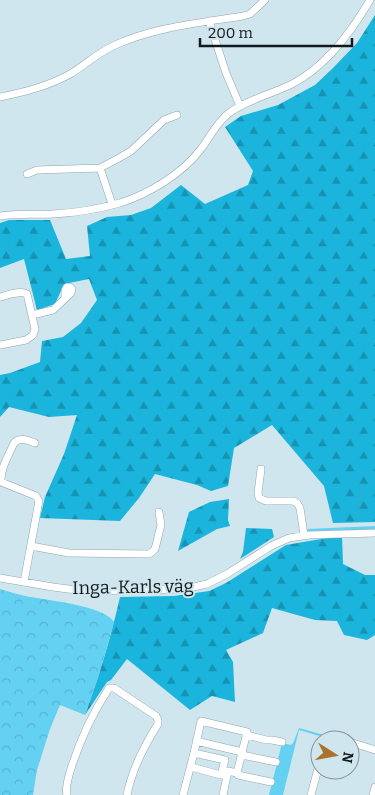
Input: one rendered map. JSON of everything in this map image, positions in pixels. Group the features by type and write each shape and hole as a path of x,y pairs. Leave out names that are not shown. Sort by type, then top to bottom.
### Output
{"street":[{"path":"0,97 46,86 72,73 99,53 128,40 161,30 250,14 265,0"},
{"path":"0,216 28,213 78,213 121,202 146,192 169,178 189,162 201,150 215,128 228,114 240,106 295,82 322,63 338,46 370,0"},
{"path":"209,21 226,73 240,106"},
{"path":"27,174 37,170 100,168 131,151 164,120 177,115"},
{"path":"100,168 112,204"},
{"path":"0,297 24,292 27,294 35,329 34,335 26,340 0,345"},
{"path":"32,315 53,310 65,298"},
{"path":"24,582 39,505 38,498 1,482 0,476 17,440 35,443"},
{"path":"261,469 259,498 266,501 293,500 298,503 304,535"},
{"path":"31,546 69,552 149,554 155,549 161,525 160,512"},
{"name":"Inga-Karls väg","path":"0,578 83,591 184,589 197,587 218,579 271,546 289,538 304,535 375,533"},
{"path":"67,795 69,777 82,737 109,688 120,690 156,716 158,720 158,724 140,756 127,795"},
{"path":"192,795 183,794 201,721 247,732 247,735 266,740 282,742"},
{"path":"238,773 247,735"},
{"path":"196,742 276,762"},
{"path":"360,745 375,750"},
{"path":"194,752 225,760 225,794"},
{"path":"190,767 221,774 225,770"},
{"path":"225,770 238,773 238,776 271,782"},
{"path":"311,795 315,780"},
{"path":"373,795 375,787"}],"green space":[{"path":"375,15 375,522 333,523 324,486 272,425 234,448 228,486 211,491 197,485 155,474 139,498 120,521 40,518 45,497 64,454 77,415 49,417 9,407 0,417 0,375 40,362 42,341 63,337 81,323 97,300 89,279 64,284 55,304 37,310 24,259 0,268 0,223 9,220 50,220 66,259 90,256 87,226 107,217 131,215 151,208 181,185 205,204 248,185 253,171 225,127 241,116 278,105 315,85 357,43"},
{"path":"229,499 228,520 230,526 217,529 178,551 189,512 210,502"},
{"path":"375,526 375,530 308,531 307,529"},
{"path":"246,528 272,529 274,537 240,559 243,552"},
{"path":"342,536 343,564 365,575 375,575 375,635 367,640 344,635 337,621 315,620 272,608 263,633 226,650 233,662 235,702 212,696 190,710 127,659 111,680 107,682 85,715 113,627 120,597 174,596 209,591 226,583 286,545"},
{"path":"0,589 88,608 109,616 114,622 85,715 60,705 37,770 33,795 0,795"},
{"path":"299,728 310,731 310,733 299,730 283,795 269,795 282,743 291,745"}],"waterway":[{"path":"356,519 362,484"}]}
